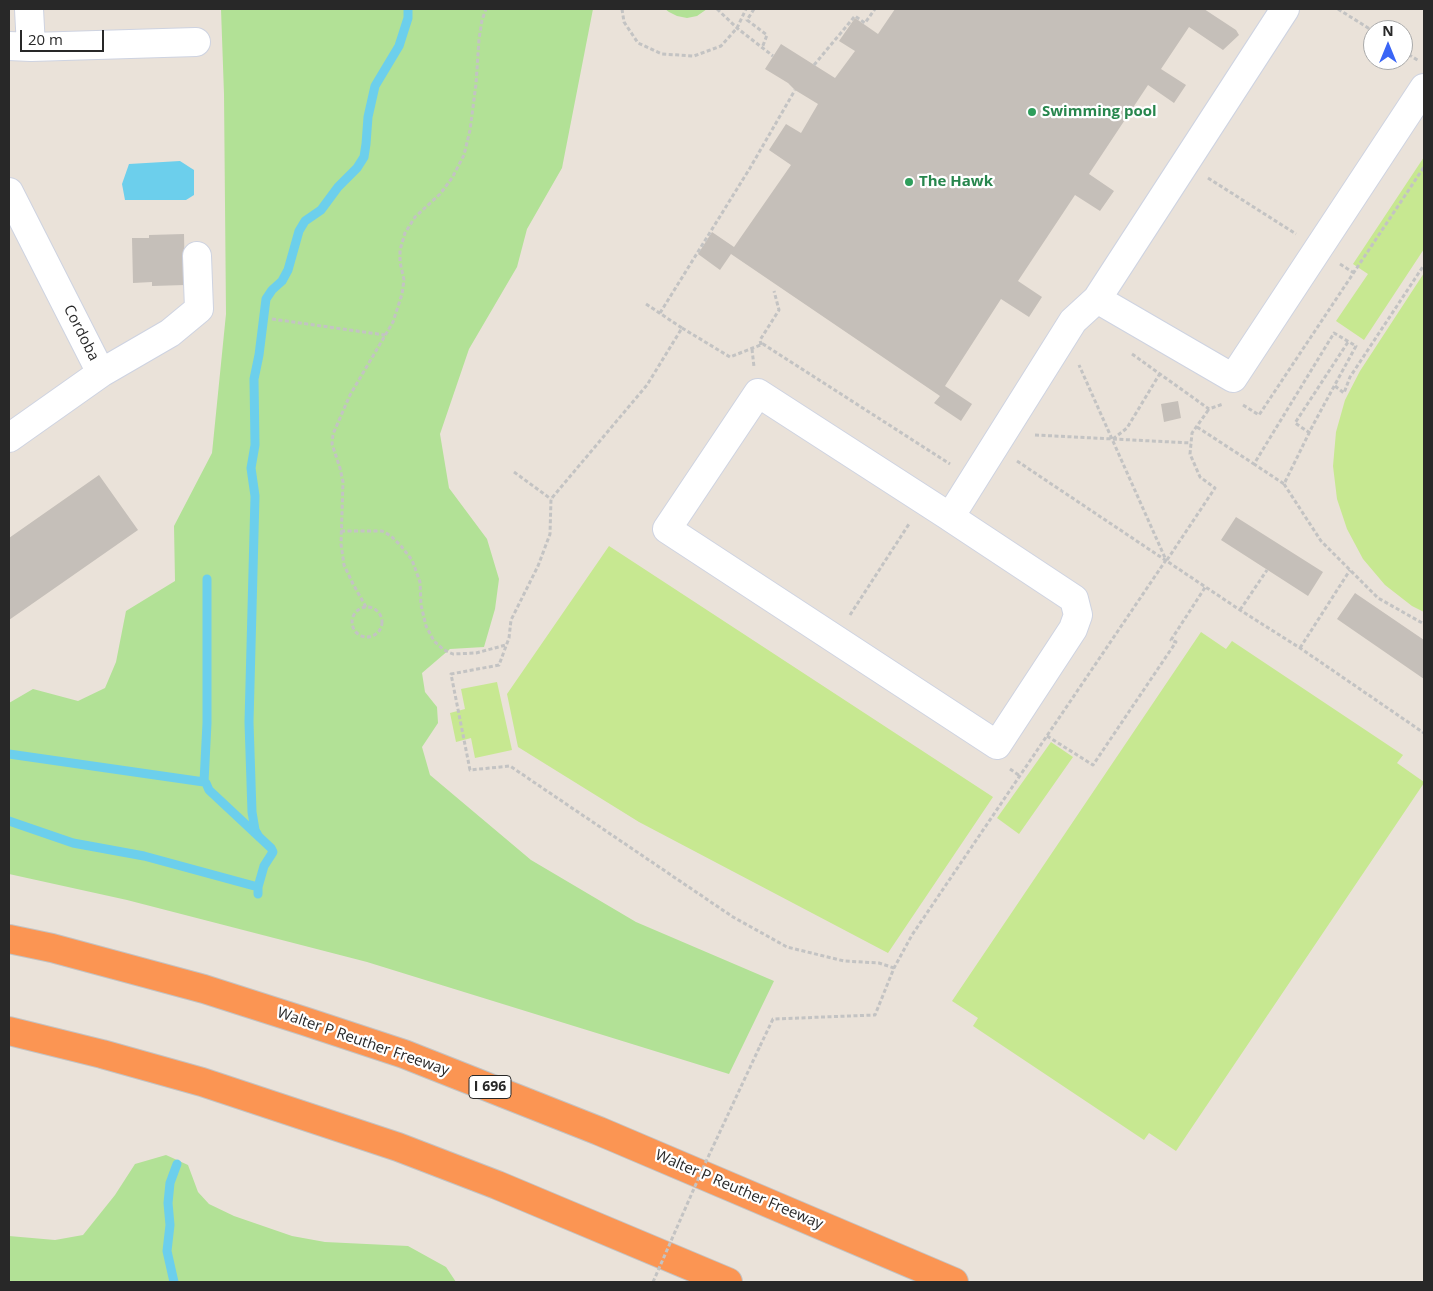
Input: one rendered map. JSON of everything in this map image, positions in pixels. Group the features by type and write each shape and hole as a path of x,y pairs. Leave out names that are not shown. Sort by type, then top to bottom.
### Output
{"highway":[{"name":"Walter P Reuther Freeway","path":"9,939 52,948 204,989 404,1054 599,1130 954,1282"},
{"path":"9,1031 102,1054 202,1082 398,1147 497,1184 728,1282"}],"street":[{"path":"29,9 20,46 196,42"},
{"path":"950,517 1072,320 1097,299 1285,9"},
{"path":"1097,299 1233,378 1424,88"},
{"name":"Cordoba","path":"9,192 101,373 9,438"},
{"path":"101,373 170,333 200,309 197,256"},
{"path":"758,393 950,517 1074,599 1078,615 1073,629 997,745 667,529 758,393"}],"path":[{"path":"366,608 357,611 352,619 352,624 359,635 369,637 378,633 381,618 376,610 366,608 352,584 344,565 341,544 342,482 340,468 332,444 333,434 350,395 393,322 402,294 404,280 400,262 400,250 405,232 415,217 440,194 452,178 464,155 470,130 482,20 486,9"},
{"path":"622,9 624,22 638,43 662,54 694,56 721,46 737,28 748,9"},
{"path":"717,9 737,28 773,56"},
{"path":"754,9 747,20 767,35 762,48"},
{"path":"814,65 855,16 865,23 875,9"},
{"path":"1338,9 1363,25"},
{"path":"1413,57 1424,64"},
{"path":"660,313 750,168 795,90"},
{"path":"1185,164 1251,205 1354,274"},
{"path":"1334,386 1344,393 1350,377 1424,264"},
{"path":"761,345 760,340 778,310 774,291"},
{"path":"646,304 730,357 763,344 953,465"},
{"path":"272,319 385,336"},
{"path":"682,328 647,385 551,499 550,534 538,566 511,620 509,638 499,665 451,674 470,770 510,766 733,917 787,948 844,960 879,963 894,968"},
{"path":"1254,464 1334,333 1356,346 1284,484"},
{"path":"1310,433 1295,423 1348,342"},
{"path":"1113,439 1127,428 1159,375"},
{"path":"1166,560 1214,488 1200,477 1190,454 1192,433 1209,409"},
{"path":"1197,427 1284,484 1321,541 1378,598 1424,624"},
{"path":"1192,443 1113,439 999,438 1008,455 1300,648 1424,733"},
{"path":"514,472 551,499"},
{"path":"833,638 925,500"},
{"path":"341,531 382,531 392,536 402,546 412,560 420,582 426,626 434,641 444,650 453,654 476,653 506,645"},
{"path":"1240,610 1267,570"},
{"path":"1300,648 1350,570"},
{"path":"1047,736 1093,765 1176,642 1171,640 1206,586"},
{"path":"653,1282 703,1168 760,1046"}],"green space":[{"path":"221,9 593,9 562,168 527,229 517,267 469,349 440,434 449,488 487,539 499,579 495,609 484,647 450,649 422,673 425,692 437,707 438,723 422,747 430,775 531,860 636,922 774,981 729,1074 367,962 127,900 9,874 9,703 33,689 78,701 105,688 116,662 126,611 175,581 174,526 212,453 226,314 224,94"},
{"path":"665,9 707,9 697,16 687,18 677,16"},
{"path":"1424,157 1424,249 1364,340 1336,321 1368,274 1353,264"},
{"path":"1424,273 1424,612 1412,606 1385,585 1363,559 1347,529 1337,499 1333,466 1336,432 1345,400 1360,371"},
{"path":"609,546 993,797 888,953 639,822 518,747 507,694"},
{"path":"1201,632 1226,649 1232,641 1403,755 1397,763 1424,783 1176,1151 1149,1133 1144,1140 973,1026 978,1018 952,1001"},
{"path":"497,682 512,750 475,758 471,738 456,742 450,713 465,709 461,689"},
{"path":"1051,742 1073,757 1019,834 997,818"},
{"path":"166,1155 188,1165 198,1192 209,1204 234,1216 292,1236 325,1242 408,1246 446,1267 456,1282 9,1282 9,1236 55,1240 83,1235 115,1195 135,1164"}],"water":[{"path":"180,161 194,170 194,195 186,200 125,200 122,184 129,164"}],"building":[{"path":"895,9 1204,9 1236,30 1239,35 1223,50 1189,27 1161,69 1186,85 1174,103 1148,85 1089,174 1114,191 1100,211 1075,195 1018,281 1042,297 1029,317 1001,299 945,386 972,404 961,421 934,403 940,396 731,254 720,270 698,254 712,232 734,247 791,165 769,150 786,124 801,133 818,104 765,69 781,44 835,78 855,51 839,41 855,18 878,34"},
{"path":"184,234 185,285 152,286 152,282 133,283 132,238 149,238 149,235"},
{"path":"1178,401 1181,418 1164,422 1161,404"},
{"path":"99,475 138,530 9,620 9,538"},
{"path":"1236,517 1323,572 1308,596 1221,540"},
{"path":"1355,593 1424,640 1424,679 1337,619"}],"waterway":[{"path":"259,837 255,830 252,812 249,722 255,496 251,468 255,445 254,379 266,299 282,281 288,270 299,231 305,221 321,210 364,157 368,117 375,86 399,46 408,18 408,9"},
{"path":"207,579 207,723 204,782 209,790 273,852 264,866 258,894"},
{"path":"9,754 204,782"},
{"path":"9,821 73,843 144,856 258,887"},
{"path":"174,1282 167,1251 170,1225 168,1203 170,1183 177,1164"}],"place":[{"name":"Swimming pool","path":"1032,112"},
{"name":"The Hawk","path":"909,182"}]}
